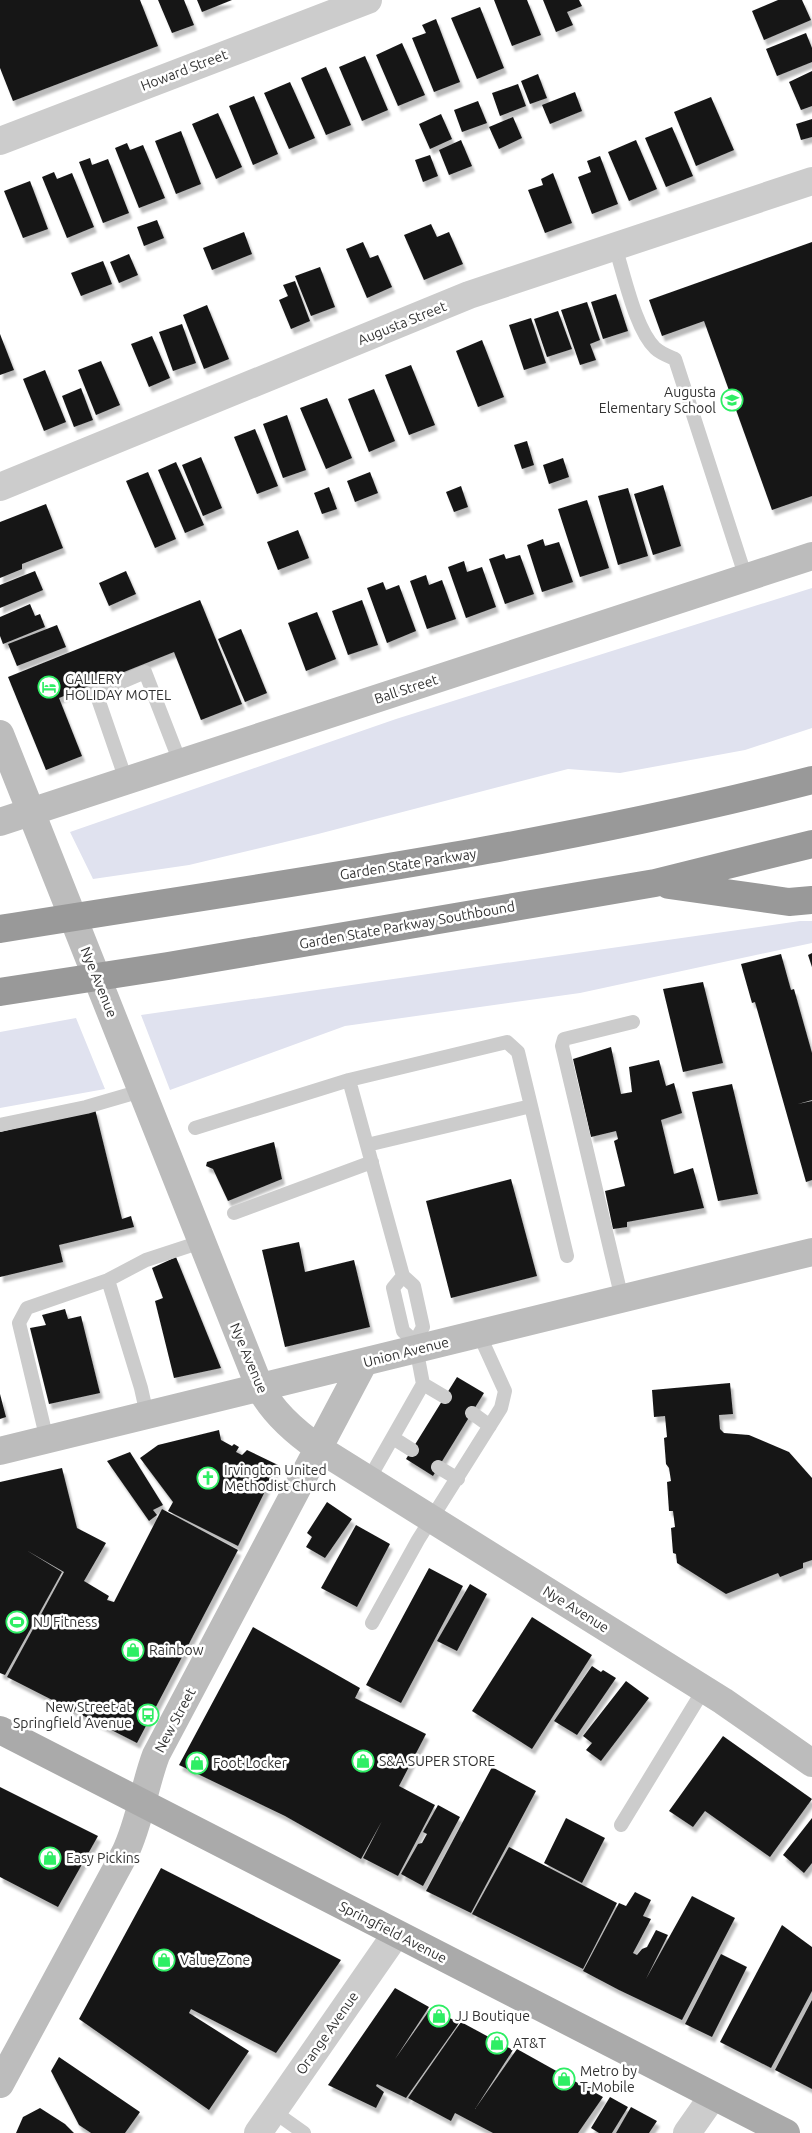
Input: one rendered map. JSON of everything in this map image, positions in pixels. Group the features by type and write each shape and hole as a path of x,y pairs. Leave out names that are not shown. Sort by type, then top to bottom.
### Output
{"highway":[{"name":"Garden State Parkway","path":"0,929 510,847 692,810 812,780"},
{"name":"Garden State Parkway Southbound","path":"0,992 168,966 655,883 812,844"},
{"path":"655,883 789,902 812,900"}],"main road":[{"name":"Ball Street","path":"0,822 812,556"},
{"name":"Nye Avenue","path":"0,734 5,762 31,811 201,1242 266,1400 284,1421 318,1448 704,1689 777,1737 812,1763"},
{"name":"Union Avenue","path":"0,1451 364,1362 416,1345 479,1334 812,1252"},
{"name":"New Street","path":"3,2071 125,1853 133,1836 156,1755 364,1362"},
{"name":"Springfield Avenue","path":"0,1730 786,2133"}],"street":[{"name":"Howard Street","path":"0,141 368,0"},
{"name":"Augusta Street","path":"0,487 469,295 812,181"},
{"name":"Orange Avenue","path":"265,2122 396,1934"},
{"path":"687,2133 713,2096"}],"lane":[{"path":"615,246 637,317 648,340 656,350 675,360 746,578"},
{"path":"126,780 96,693 146,672 180,762"},
{"path":"622,1299 562,1046 564,1039 633,1022"},
{"path":"195,1128 349,1080 507,1042 518,1052 567,1256"},
{"path":"349,1080 403,1276 414,1286 423,1327 416,1345"},
{"path":"0,1125 86,1107 141,1091"},
{"path":"367,1145 531,1106"},
{"path":"234,1213 372,1162"},
{"path":"47,1440 19,1322 27,1308 108,1280 146,1260 201,1242"},
{"path":"369,1479 424,1384 416,1345 403,1331 393,1288 403,1276"},
{"path":"108,1280 141,1388 147,1415"},
{"path":"372,1623 418,1540 502,1408 505,1391 479,1334"},
{"path":"424,1384 445,1397"},
{"path":"472,1414 490,1426"},
{"path":"393,1438 412,1450"},
{"path":"438,1467 458,1478"},
{"path":"621,1825 704,1689"},
{"path":"265,2122 304,2133"}],"shaded area":[{"path":"812,588 812,728 745,750 620,773 568,769 318,834 189,865 93,879 70,832 396,719"},
{"path":"800,921 812,921 812,943 580,993 345,1026 170,1090 141,1015"},
{"path":"76,1018 105,1089 0,1108 0,1032"}],"building":[{"path":"0,0 140,0 158,46 13,101 0,68"},
{"path":"158,0 184,0 194,25 172,33"},
{"path":"197,0 232,0 202,12"},
{"path":"494,0 527,0 541,35 512,46"},
{"path":"543,0 579,0 582,6 567,12 573,25 556,32"},
{"path":"778,0 802,0 811,20 764,40 752,11"},
{"path":"480,7 504,68 477,79 451,18"},
{"path":"436,19 460,82 434,92 412,38 426,33 422,25"},
{"path":"806,33 812,48 812,62 777,76 766,49"},
{"path":"402,43 425,95 398,106 376,55"},
{"path":"365,56 388,110 362,121 339,67"},
{"path":"326,67 351,125 326,135 301,78"},
{"path":"812,71 812,106 801,110 789,82"},
{"path":"538,74 547,98 530,104 521,81"},
{"path":"290,82 315,138 289,149 264,93"},
{"path":"518,84 526,106 500,116 492,93"},
{"path":"575,92 582,111 550,124 542,105"},
{"path":"254,96 278,154 253,165 229,106"},
{"path":"711,97 734,150 696,166 674,112"},
{"path":"478,101 487,123 462,132 454,110"},
{"path":"218,113 242,167 216,179 192,124"},
{"path":"441,114 452,139 430,149 419,124"},
{"path":"513,117 522,138 499,149 489,127"},
{"path":"812,119 812,137 801,140 796,124"},
{"path":"672,127 693,176 666,187 645,138"},
{"path":"181,131 201,184 176,194 155,141"},
{"path":"461,140 472,166 449,175 439,150"},
{"path":"636,140 657,189 629,201 608,152"},
{"path":"127,143 130,150 143,145 165,198 139,208 115,148"},
{"path":"430,155 438,176 423,182 415,160"},
{"path":"600,156 618,204 592,214 578,177 591,172 587,161"},
{"path":"90,158 92,165 108,159 129,213 103,223 79,162"},
{"path":"54,172 57,179 72,173 94,227 67,238 42,177"},
{"path":"553,173 572,223 545,233 528,190 543,185 541,179"},
{"path":"30,181 48,229 23,238 4,191"},
{"path":"157,220 164,238 144,246 137,227"},
{"path":"431,224 437,237 449,232 463,264 424,280 404,235"},
{"path":"244,232 252,254 212,270 203,248"},
{"path":"363,242 370,258 378,255 392,287 367,298 346,249"},
{"path":"812,242 812,496 772,510 704,321 662,336 649,300"},
{"path":"129,254 138,275 119,283 110,262"},
{"path":"103,261 112,284 81,296 71,273"},
{"path":"320,267 335,307 311,316 295,276"},
{"path":"295,281 310,321 291,329 279,300 288,296 283,285"},
{"path":"616,294 628,331 603,339 591,302"},
{"path":"587,302 600,340 590,344 596,360 580,365 561,310"},
{"path":"207,305 229,359 204,369 183,315"},
{"path":"558,311 572,349 547,357 534,319"},
{"path":"531,318 546,363 524,370 509,325"},
{"path":"182,324 196,363 173,371 159,332"},
{"path":"0,334 14,370 0,375"},
{"path":"152,336 170,378 149,387 131,344"},
{"path":"482,340 504,397 478,407 456,351"},
{"path":"101,361 120,405 96,415 78,370"},
{"path":"411,365 435,425 409,435 385,375"},
{"path":"45,370 66,422 44,431 23,379"},
{"path":"81,388 93,420 74,427 62,396"},
{"path":"374,389 395,441 369,452 348,399"},
{"path":"327,398 352,458 326,469 300,408"},
{"path":"287,415 306,470 283,478 263,424"},
{"path":"255,429 278,486 257,494 234,437"},
{"path":"527,441 534,465 522,469 514,445"},
{"path":"201,457 222,508 203,516 182,465"},
{"path":"563,458 569,477 549,484 543,465"},
{"path":"176,462 204,525 185,533 158,470"},
{"path":"148,472 176,539 155,548 126,481"},
{"path":"370,472 378,493 355,502 347,481"},
{"path":"663,485 681,546 653,555 634,494"},
{"path":"461,486 468,507 454,512 446,492"},
{"path":"329,487 337,509 322,514 314,493"},
{"path":"628,488 648,556 618,565 598,496"},
{"path":"587,500 609,568 580,577 558,509"},
{"path":"46,504 63,548 22,564 22,569 0,578 0,522"},
{"path":"298,530 309,558 278,570 267,542"},
{"path":"543,539 545,546 559,542 573,582 542,592 527,545"},
{"path":"504,554 506,559 520,555 534,594 505,604 489,559"},
{"path":"464,561 467,572 482,567 496,607 466,618 448,567"},
{"path":"35,571 43,590 0,608 0,585"},
{"path":"126,571 136,594 109,606 99,583"},
{"path":"426,575 429,585 442,580 456,619 427,629 410,581"},
{"path":"383,582 386,590 399,585 416,631 387,643 367,588"},
{"name":"GALLERY HOLIDAY MOTEL","path":"200,600 242,704 201,720 174,652 59,698 82,756 46,770 8,677"},
{"path":"362,600 378,645 348,655 332,611"},
{"path":"30,604 35,616 40,614 45,627 3,644 0,636 0,617"},
{"path":"317,612 336,659 306,671 288,623"},
{"path":"57,625 66,647 17,666 8,644"},
{"path":"241,629 267,693 245,702 218,639"},
{"path":"812,953 812,967 808,955"},
{"path":"781,954 791,990 794,989 812,1053 812,1100 798,1104 812,1101 812,1180 806,1182 755,1002 752,1003 741,964"},
{"path":"703,982 723,1063 683,1072 663,989"},
{"path":"611,1047 621,1094 632,1092 629,1067 659,1060 666,1086 674,1083 682,1113 661,1120 674,1174 693,1168 704,1208 627,1222 627,1227 613,1229 605,1191 625,1186 614,1141 618,1139 616,1131 591,1137 573,1059"},
{"path":"732,1084 758,1194 718,1201 692,1092"},
{"path":"95,1109 122,1219 131,1216 134,1227 59,1245 63,1262 0,1277 0,1132"},
{"path":"274,1142 282,1179 228,1201 213,1169 206,1166 207,1162"},
{"path":"511,1179 537,1276 451,1298 426,1201"},
{"path":"299,1242 305,1272 354,1260 370,1327 285,1347 262,1250"},
{"path":"176,1257 221,1368 174,1378 155,1301 163,1298 152,1268"},
{"path":"65,1309 68,1319 81,1316 100,1393 49,1404 30,1328 46,1325 42,1315"},
{"path":"457,1377 484,1393 433,1476 406,1459"},
{"path":"730,1383 733,1414 719,1415 720,1429 724,1433 749,1435 789,1452 812,1478 812,1560 803,1563 803,1568 780,1577 778,1573 726,1594 677,1563 676,1554 673,1553 671,1528 675,1527 673,1511 669,1511 667,1482 671,1481 669,1468 666,1464 664,1438 667,1437 665,1416 654,1417 652,1390"},
{"path":"0,1394 6,1417 0,1419"},
{"path":"219,1430 221,1440 232,1446 234,1444 239,1447 236,1452 242,1455 247,1450 278,1465 238,1546 168,1511 173,1502 140,1458 158,1445"},
{"path":"130,1452 163,1505 153,1510 157,1515 149,1521 107,1461"},
{"path":"62,1468 77,1528 106,1543 84,1581 109,1596 107,1600 114,1602 162,1509 238,1550 137,1743 7,1677 64,1572 26,1550 62,1572 5,1675 0,1673 0,1482"},
{"path":"327,1502 352,1519 325,1558 306,1547 312,1537 307,1533"},
{"path":"356,1525 390,1544 357,1607 321,1588"},
{"path":"429,1568 463,1586 401,1703 366,1685"},
{"path":"470,1584 487,1594 457,1651 437,1641"},
{"path":"532,1617 592,1655 532,1749 472,1711"},
{"path":"253,1627 360,1688 355,1698 426,1734 399,1786 435,1805 398,1876 363,1858 382,1821 361,1859 285,1816 179,1765"},
{"path":"592,1666 616,1678 577,1735 554,1721"},
{"path":"626,1681 649,1698 601,1761 586,1750 592,1743 583,1736"},
{"path":"723,1736 812,1799 770,1857 705,1811 693,1827 669,1811"},
{"path":"492,1767 536,1791 471,1913 426,1891"},
{"name":"Easy Pickins","path":"0,1787 98,1836 58,1907 0,1877"},
{"path":"438,1805 460,1817 423,1886 401,1874 418,1844 422,1843 427,1834 423,1832"},
{"path":"566,1818 605,1838 582,1883 544,1863"},
{"path":"812,1818 812,1863 804,1873 783,1855"},
{"path":"509,1847 617,1903 583,1969 472,1914"},
{"name":"Value Zone","path":"161,1868 341,1960 276,2053 191,2009 189,2013 249,2051 209,2110 79,2019"},
{"path":"635,1892 651,1900 643,1916 651,1919 633,1953 637,1955 642,1949 647,1947 656,1930 668,1935 646,1979 692,1896 735,1918 682,2020 583,1971 619,1903 626,1906"},
{"path":"782,1925 812,1947 812,1991 771,2068 720,2042"},
{"path":"721,1954 747,1967 712,2037 685,2024"},
{"path":"395,1988 429,2007 395,2059 431,2008 459,2023 406,2098 377,2084 376,2086 384,2092 376,2108 328,2085"},
{"path":"812,2000 812,2089 775,2070"},
{"path":"461,2022 513,2050 475,2109 517,2049 603,2097 578,2133 493,2133 455,2113 451,2121 408,2098"},
{"path":"59,2057 140,2112 125,2133 91,2133 79,2125 51,2071"},
{"path":"610,2097 628,2107 612,2133 599,2133 591,2128"},
{"path":"631,2107 657,2121 649,2133 616,2133"},
{"path":"40,2108 65,2124 74,2133 16,2133 23,2117"}],"place":[{"name":"Augusta Elementary School","path":"732,400"},
{"name":"GALLERY HOLIDAY MOTEL","path":"49,687"},
{"name":"Irvington United Methodist Church","path":"208,1478"},
{"name":"NJ Fitness","path":"17,1622"},
{"name":"Rainbow","path":"133,1650"},
{"name":"New Street at Springfield Avenue","path":"148,1715"},
{"name":"S&A SUPER STORE","path":"363,1761"},
{"name":"Foot Locker","path":"197,1763"},
{"name":"Easy Pickins","path":"50,1858"},
{"name":"Value Zone","path":"164,1960"},
{"name":"JJ Boutique","path":"439,2016"},
{"name":"AT&T","path":"497,2043"},
{"name":"Metro by T-Mobile","path":"564,2079"}]}
